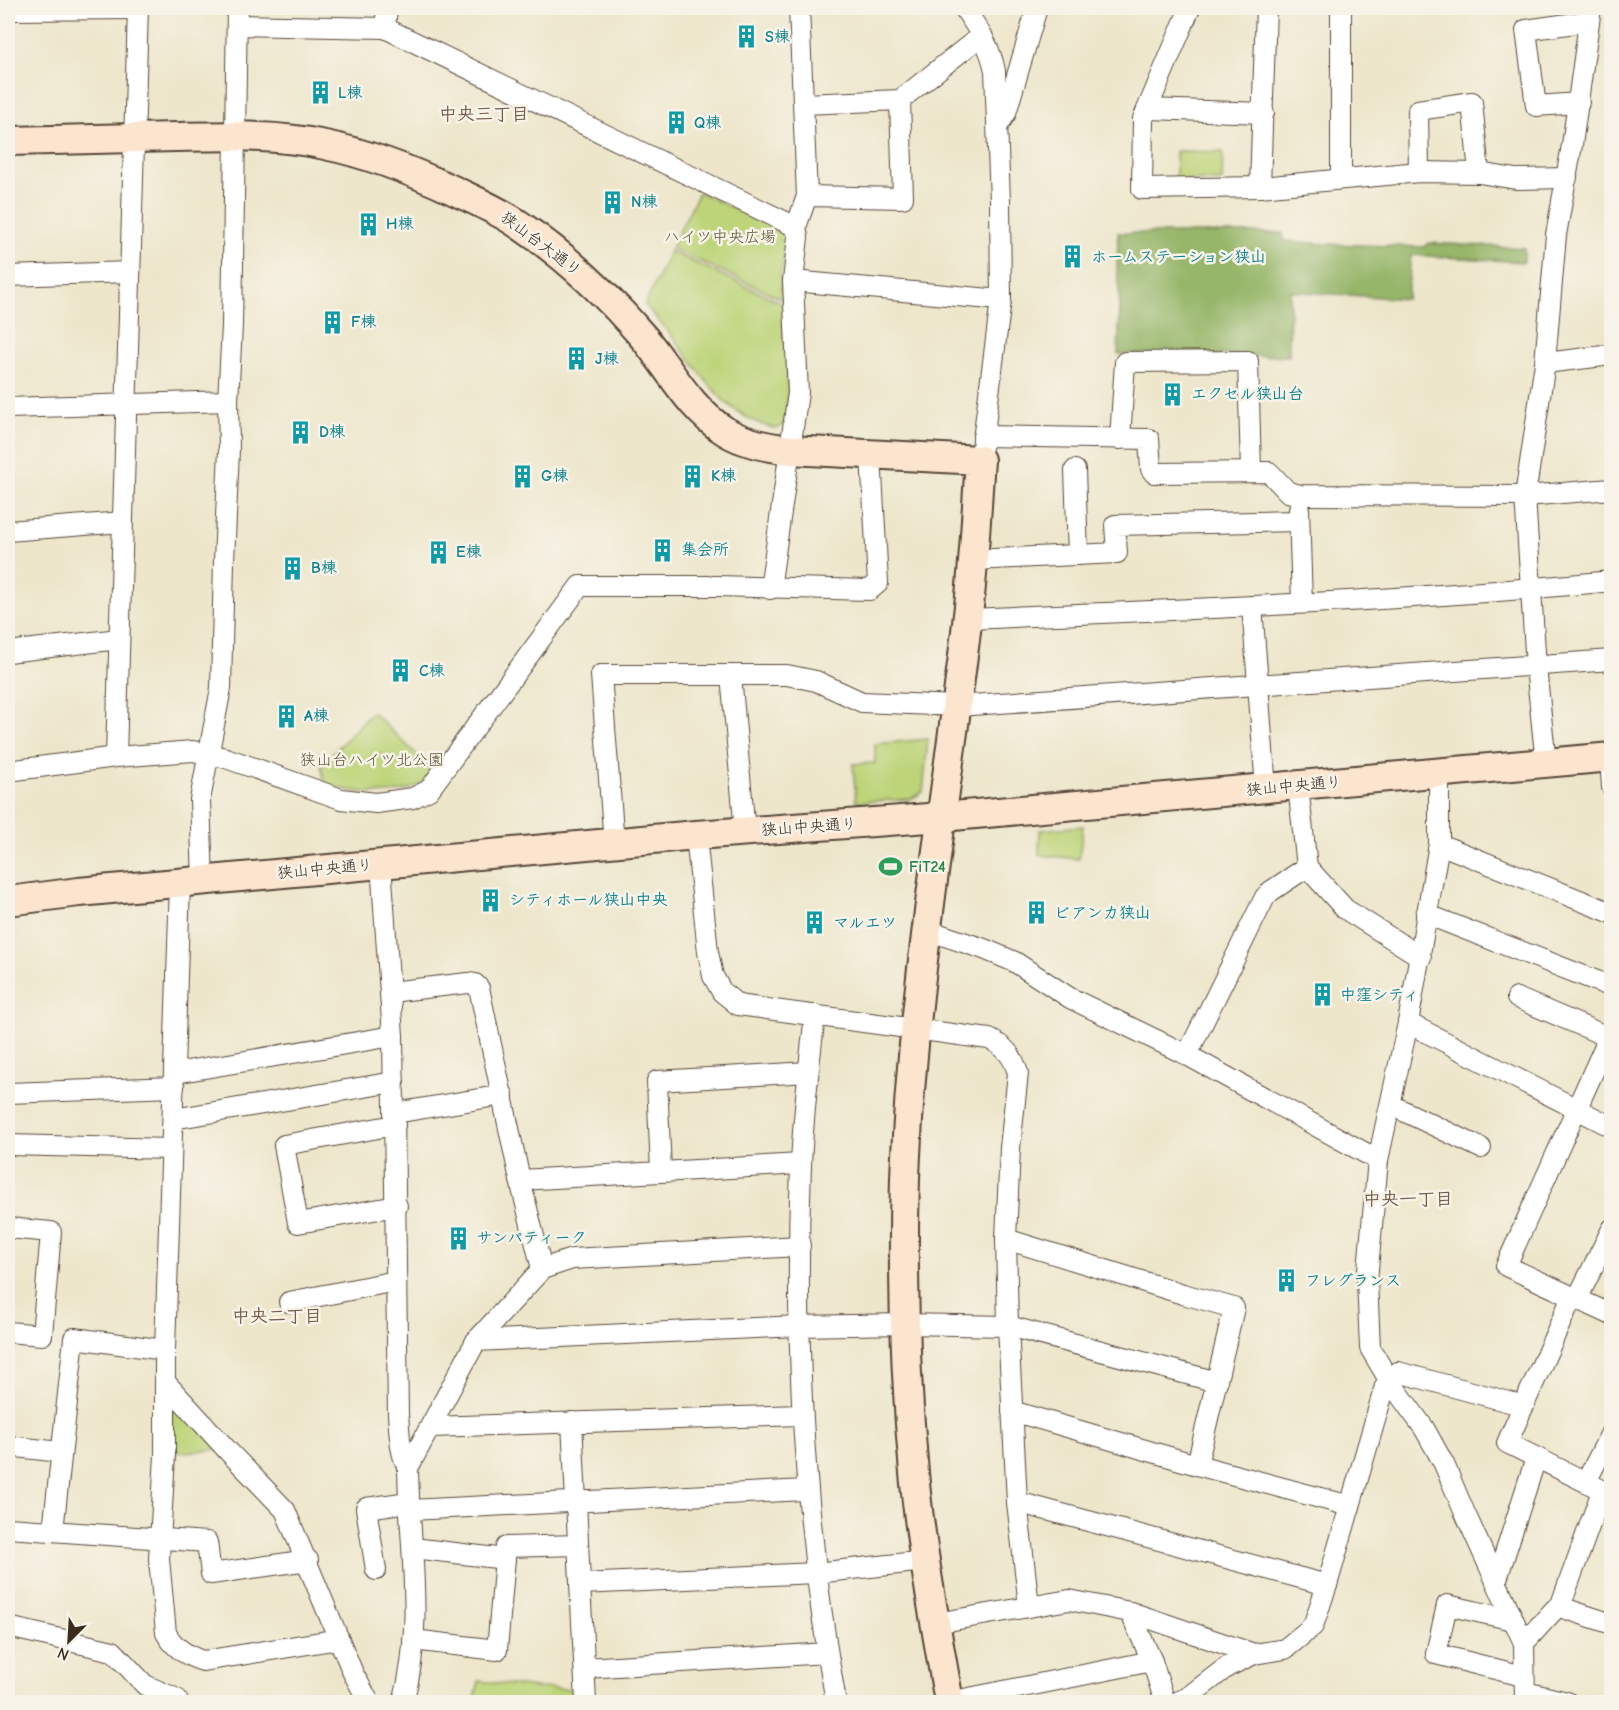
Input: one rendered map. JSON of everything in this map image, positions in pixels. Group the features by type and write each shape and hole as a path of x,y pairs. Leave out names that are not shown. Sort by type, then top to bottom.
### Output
{"street":[{"path":"8,10 138,8 116,757"},
{"path":"385,28 387,8"},
{"path":"770,589 798,393 793,281 798,237 796,227 807,196 799,8"},
{"path":"963,8 992,53 995,71 1001,300 982,448 968,619 916,1030 905,1177 904,1324 914,1475 925,1561 949,1702 1152,1661"},
{"path":"997,126 1006,113 1037,8"},
{"path":"1190,8 1143,119 1142,189 1260,187 1419,172 1479,173 1516,179 1567,178"},
{"path":"1260,187 1266,8"},
{"path":"1341,8 1341,179"},
{"path":"1546,764 1536,667 1525,496 1545,363 1552,266 1579,103 1590,14 1526,30 1536,106 1579,103"},
{"path":"339,1639 203,1661 192,1658 172,1643 166,1633 159,1558 165,1455 165,1350 175,1080 200,800 221,688 232,327 237,16 385,28 796,227"},
{"path":"804,104 900,100 982,35"},
{"path":"807,196 903,198 900,100"},
{"path":"1419,172 1418,110 1472,102 1479,173"},
{"path":"1149,109 1264,113"},
{"name":"狭山台大通り","path":"8,141 234,135 323,144 388,163 438,183 514,220 554,251 599,290 644,338 706,416 726,432 759,445 790,450 871,455 982,448"},
{"path":"8,276 130,272"},
{"path":"793,281 1001,300"},
{"path":"1545,363 1611,355"},
{"path":"1120,439 1125,362 1248,361 1251,471"},
{"path":"8,408 228,401"},
{"path":"982,448 1149,439 1150,470 1154,472 1269,472 1288,492 1300,495 1525,496 1611,489"},
{"path":"8,771 116,757 193,752 226,758 340,799 376,803 413,798 429,790 580,586 717,586 870,590 878,583 871,455"},
{"path":"1075,470 1078,555"},
{"path":"1300,495 1302,603"},
{"path":"973,560 1116,553 1115,525 1299,520"},
{"path":"8,531 123,522"},
{"path":"968,619 1252,606 1530,589 1611,581"},
{"path":"1252,606 1266,789"},
{"path":"8,652 119,639"},
{"path":"614,844 601,675 787,675 816,681 862,702 957,706 1611,660"},
{"path":"731,675 745,832"},
{"path":"1611,757 1611,787"},
{"name":"狭山中央通り","path":"8,901 696,835 942,817 1611,757"},
{"path":"1439,773 1438,844 1421,957 1378,1160 1367,1313 1370,1348 1389,1380 1424,1428 1444,1464 1524,1643 1525,1690"},
{"path":"1298,786 1307,867 1345,909 1421,957"},
{"path":"696,835 708,952 713,976 722,992 738,1005 989,1039 1010,1053 1015,1063 1018,1073 1010,1148 1006,1239 1008,1326 1017,1502 1029,1606"},
{"path":"1438,844 1611,913"},
{"path":"381,864 393,1036 400,1447 408,1468 413,1548 413,1640 403,1702"},
{"path":"1187,1055 1265,897 1307,867"},
{"path":"1426,914 1611,987"},
{"path":"927,930 1015,962 1070,998 1187,1055 1378,1160"},
{"path":"390,992 468,983 475,984 479,988 520,1180 542,1269"},
{"path":"1517,998 1610,1034 1506,1266 1611,1315"},
{"path":"815,1015 801,1164 799,1326 801,1415 806,1490 816,1573 836,1702"},
{"path":"1408,1023 1611,1126"},
{"path":"8,1093 175,1080 393,1036"},
{"path":"661,1171 657,1081 808,1072"},
{"path":"173,1119 394,1082"},
{"path":"397,1206 298,1223 284,1144 503,1095"},
{"path":"1391,1105 1481,1148"},
{"path":"8,1145 171,1149"},
{"path":"520,1180 801,1164"},
{"path":"8,1228 51,1232 42,1335"},
{"path":"1600,1489 1507,1443 1575,1298 1611,1229"},
{"path":"1006,1239 1234,1308 1197,1465"},
{"path":"408,1468 476,1341 542,1269 572,1259 800,1246"},
{"path":"289,1302 396,1281"},
{"path":"476,1341 799,1326 904,1324 1008,1326 1217,1382"},
{"path":"8,1332 165,1350"},
{"path":"53,1531 74,1338"},
{"path":"1177,1702 1188,1697 1227,1667 1254,1653 1285,1648 1313,1626 1385,1386 1398,1372 1524,1406"},
{"path":"166,1383 285,1510 308,1560 353,1673 369,1702"},
{"path":"1012,1411 1197,1465 1350,1506"},
{"path":"430,1427 801,1415"},
{"path":"572,1422 586,1702"},
{"path":"1560,1607 1600,1489 1611,1431"},
{"path":"8,1446 60,1452"},
{"path":"1496,1582 1536,1458"},
{"path":"376,1570 366,1508 806,1490"},
{"path":"1017,1502 1327,1585"},
{"path":"8,1528 207,1542 211,1574 308,1560"},
{"path":"413,1640 497,1650 506,1547 578,1545"},
{"path":"413,1548 506,1559"},
{"path":"581,1584 816,1573 925,1561"},
{"path":"936,1623 1069,1600 1130,1612 1254,1653"},
{"path":"1513,1620 1447,1605 1436,1654 1525,1690 1567,1702"},
{"path":"1524,1643 1555,1609 1560,1607 1611,1624"},
{"path":"1130,1612 1152,1661 1165,1702"},
{"path":"8,1627 113,1651 145,1684 177,1699"},
{"path":"585,1668 827,1653"}],"green space":[{"path":"1176,151 1223,152 1222,181 1176,180"},
{"name":"ハイツ中央広場","path":"699,192 784,233 787,240 780,277 782,299 671,248"},
{"path":"1118,233 1283,233 1284,241 1324,244 1423,247 1429,243 1524,248 1524,262 1411,255 1407,299 1290,291 1289,356 1118,354 1120,306 1117,267"},
{"path":"670,251 782,303 788,392 785,424 776,429 744,416 731,407 709,385 645,305"},
{"name":"狭山台ハイツ北公園","path":"372,712 430,767 429,776 422,783 401,792 388,793 361,792 325,784 321,766"},
{"path":"928,739 923,792 911,799 856,802 853,764 875,763 875,744"},
{"path":"1083,826 1079,859 1039,855 1040,830"},
{"path":"178,1406 220,1449 171,1453 171,1407"},
{"path":"479,1681 537,1688 578,1689 579,1702 474,1702"}],"place":[{"name":"S棟","path":"747,37"},
{"name":"L棟","path":"320,93"},
{"name":"Q棟","path":"676,123"},
{"name":"N棟","path":"613,202"},
{"name":"H棟","path":"368,224"},
{"name":"ホームステーション狭山","path":"1073,257"},
{"name":"F棟","path":"333,322"},
{"name":"J棟","path":"577,359"},
{"name":"エクセル狭山台","path":"1173,394"},
{"name":"D棟","path":"301,432"},
{"name":"G棟","path":"523,476"},
{"name":"K棟","path":"693,476"},
{"name":"集会所","path":"663,550"},
{"name":"E棟","path":"438,552"},
{"name":"B棟","path":"293,568"},
{"name":"C棟","path":"401,671"},
{"name":"A棟","path":"286,716"},
{"name":"FiT24","path":"891,867"},
{"name":"シティホール狭山中央","path":"491,900"},
{"name":"ビアンカ狭山","path":"1036,913"},
{"name":"マルエツ","path":"815,923"},
{"name":"中窪シティ","path":"1322,995"},
{"name":"サンパティーク","path":"458,1238"},
{"name":"フレグランス","path":"1287,1281"}],"district":[{"name":"中央三丁目","path":"484,114"},
{"name":"中央一丁目","path":"1408,1199"},
{"name":"中央二丁目","path":"277,1316"}]}
